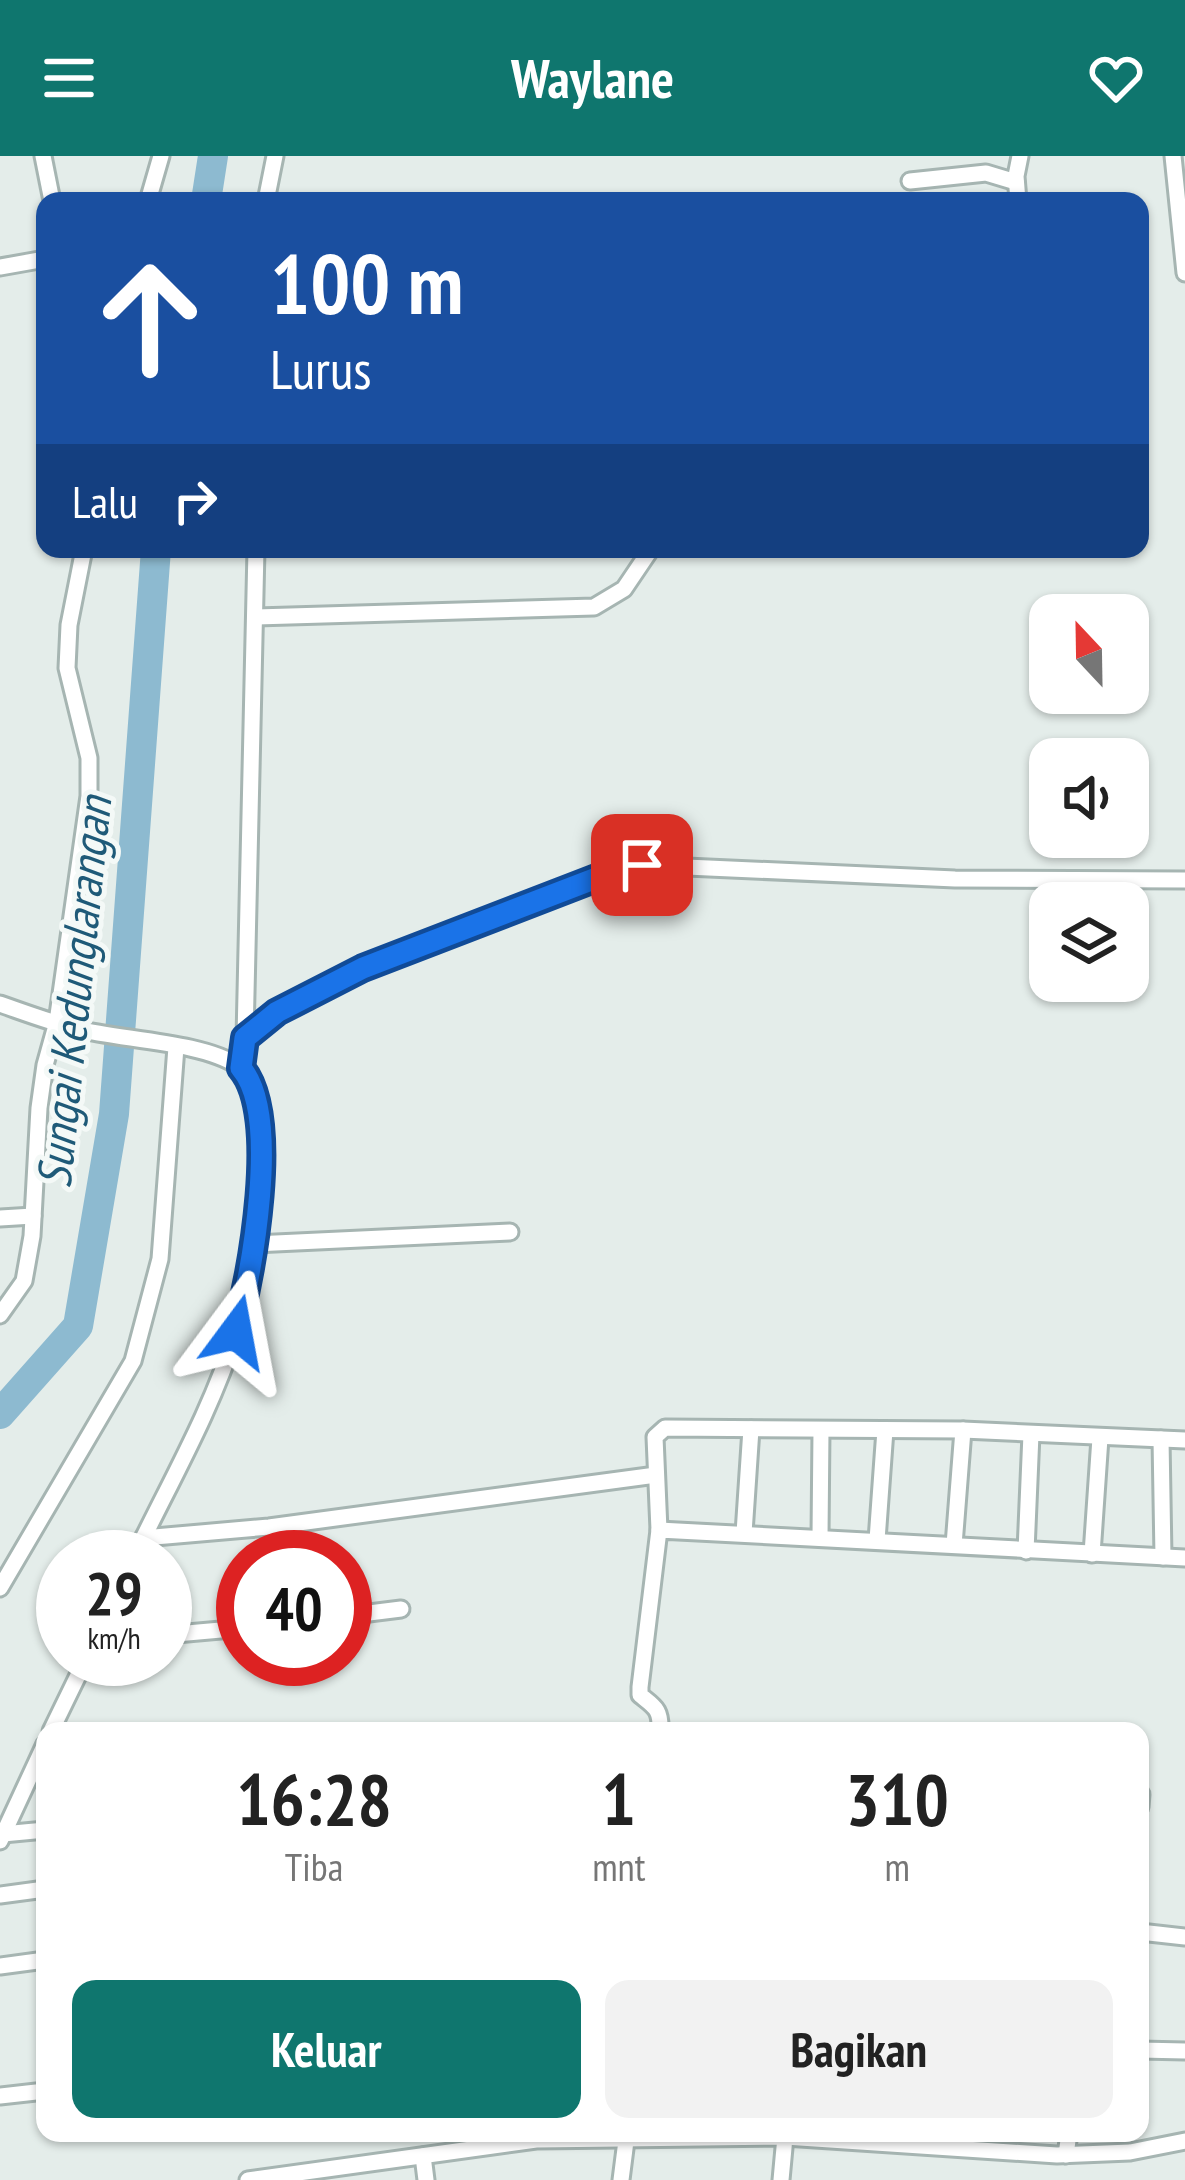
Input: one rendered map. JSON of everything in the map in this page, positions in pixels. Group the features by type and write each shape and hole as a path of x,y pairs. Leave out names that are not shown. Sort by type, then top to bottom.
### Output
{"street":[{"path":"43,156 50,192"},
{"path":"151,192 161,156"},
{"path":"268,192 275,156"},
{"path":"1017,192 1020,156"},
{"path":"1173,156 1185,273"},
{"path":"910,181 986,173 1016,182"},
{"path":"0,267 36,261"},
{"path":"0,1315 24,1281 39,1108 57,1022 89,796 88,758 67,668 69,625 82,558"},
{"path":"241,1068 256,558"},
{"path":"256,617 594,607 624,589 645,558"},
{"path":"245,1038 277,1012 363,968 612,872 642,865 955,879 1185,880"},
{"path":"0,1004 76,1029 218,1055 241,1068 258,1105 261,1132 254,1244 246,1293 222,1370 147,1530"},
{"path":"0,1588 133,1361 160,1259 176,1047"},
{"path":"0,1218 33,1216"},
{"path":"254,1244 511,1232"},
{"path":"744,1533 751,1429"},
{"path":"660,1722 654,1702 640,1695 659,1530 655,1437 659,1430 962,1430 1185,1440"},
{"path":"820,1537 821,1430"},
{"path":"878,1540 885,1430"},
{"path":"954,1545 962,1430"},
{"path":"1026,1550 1030,1434"},
{"path":"1092,1554 1100,1438"},
{"path":"1161,1439 1163,1557"},
{"path":"192,1534 656,1474"},
{"path":"659,1530 1185,1558"},
{"path":"372,1613 401,1609"},
{"path":"55,1722 73,1686"},
{"path":"2,1837 36,1763"},
{"path":"2,1837 36,1831"},
{"path":"0,1895 36,1890"},
{"path":"1149,1933 1185,1937"},
{"path":"0,1966 36,1961"},
{"path":"1149,2050 1185,2051"},
{"path":"0,2096 36,2092"},
{"path":"863,2142 1066,2155 1130,2152 1185,2141"},
{"path":"248,2180 345,2173 522,2142"},
{"path":"621,2180 626,2142"},
{"path":"781,2180 785,2142"},
{"path":"1066,2155 1068,2142"},
{"path":"423,2156 426,2180"}],"waterway":[{"name":"Sungai Kedunglarangan","path":"207,192 213,156"},
{"name":"Sungai Kedunglarangan","path":"0,1414 78,1326 114,1114 155,558"}],"route":[{"path":"236,1332 254,1244 261,1132 258,1105 241,1068 245,1038 277,1012 363,968 612,872 642,865"}]}
